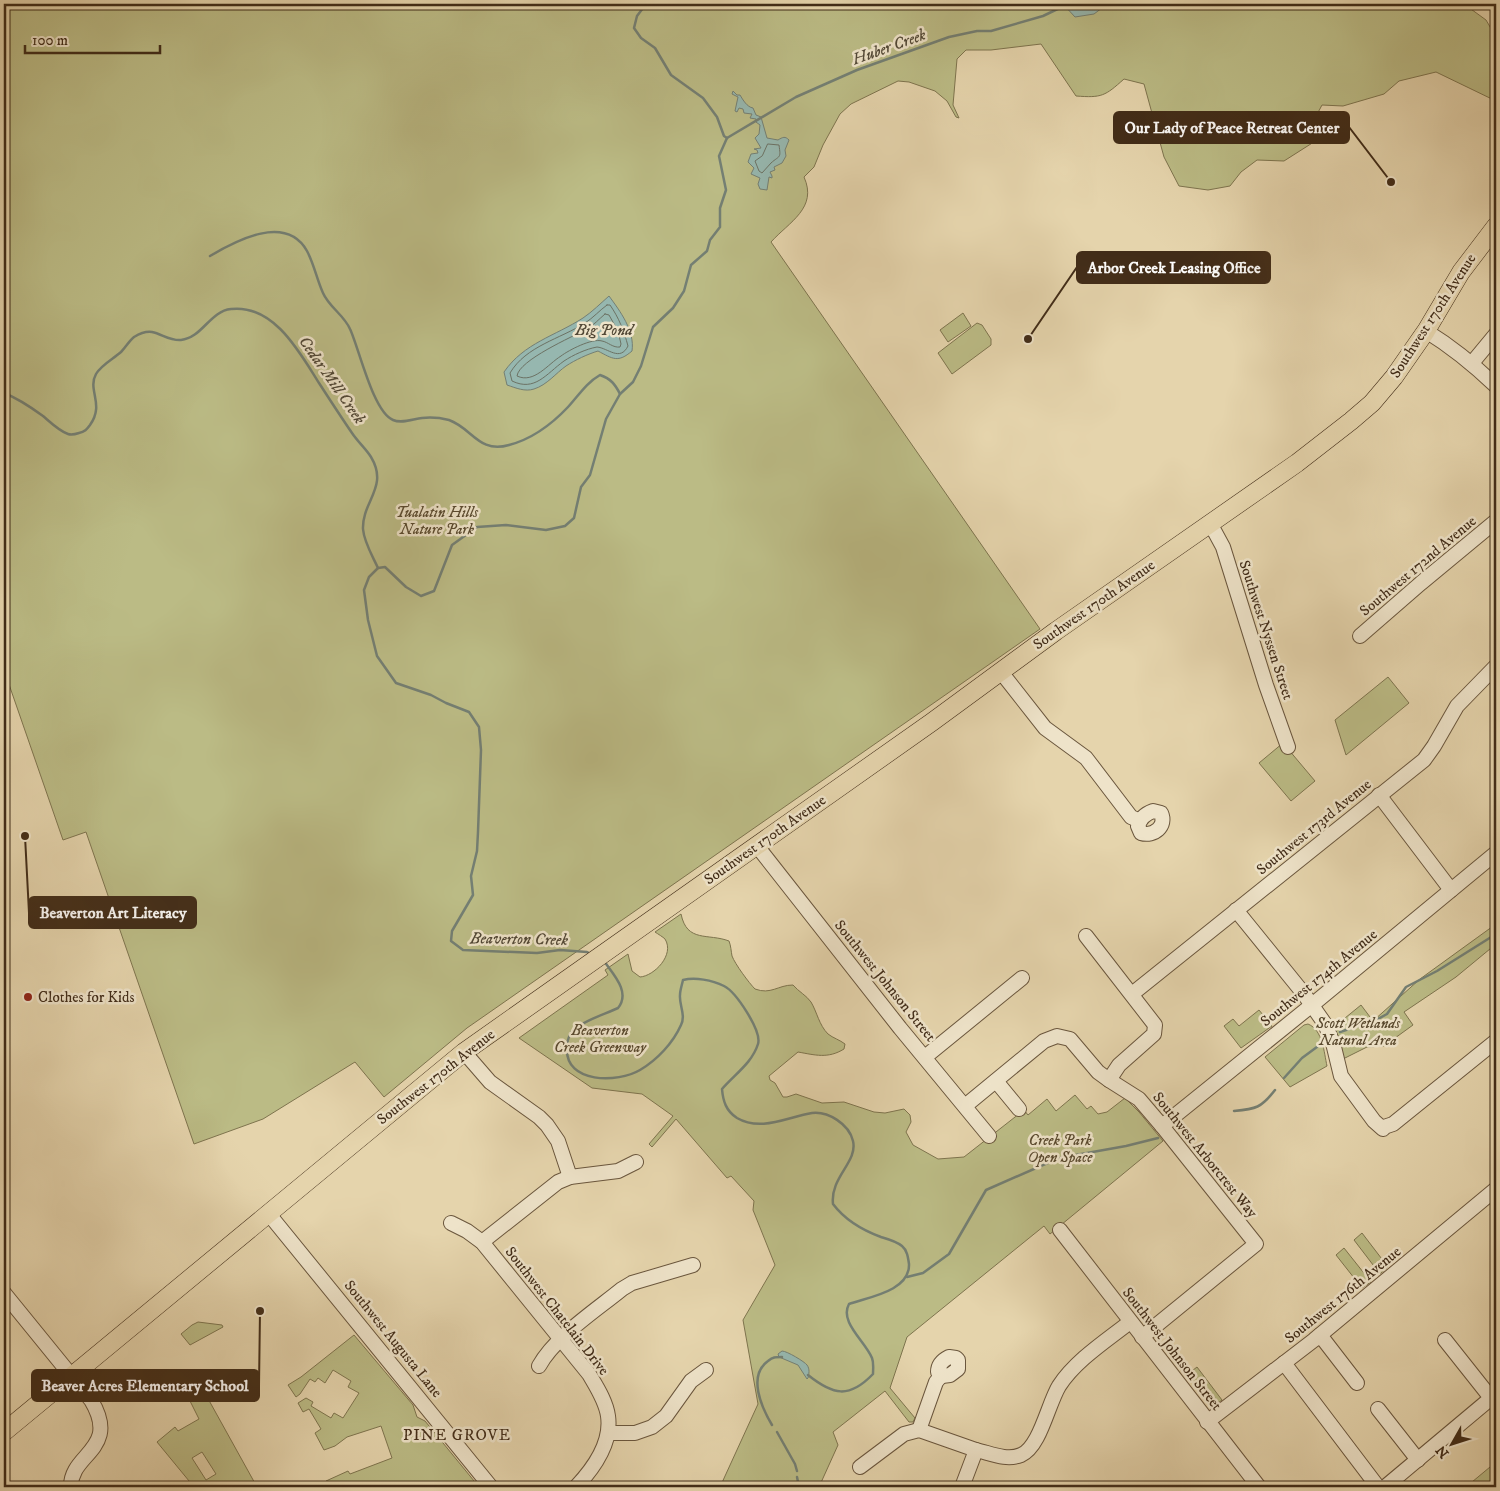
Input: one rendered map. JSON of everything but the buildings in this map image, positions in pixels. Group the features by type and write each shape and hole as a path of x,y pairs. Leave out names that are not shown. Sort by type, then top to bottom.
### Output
{"main road":[{"name":"Southwest 170th Avenue","path":"4,1432 464,1052 1312,451 1367,407 1394,377 1426,331 1461,272 1496,226"}],"street":[{"path":"1426,331 1447,344 1496,386"},
{"path":"1472,364 1496,334"},
{"name":"Southwest 172nd Avenue","path":"1360,636 1496,521"},
{"name":"Southwest Nyssen Street","path":"1210,523 1223,547 1266,685 1288,747"},
{"name":"Southwest 173rd Avenue","path":"1132,994 1424,760 1457,706 1496,666"},
{"path":"1001,672 1046,728 1086,758 1131,817 1140,821"},
{"path":"1379,795 1451,890"},
{"name":"Southwest Johnson Street","path":"757,846 989,1136"},
{"name":"Southwest 174th Avenue","path":"1162,1126 1496,853"},
{"path":"1236,910 1325,1024 1333,1043 1341,1076 1377,1125 1384,1128 1393,1124 1496,1041"},
{"path":"1086,936 1152,1020 1155,1030 1151,1038 1119,1066 1109,1080"},
{"path":"925,1057 1022,978"},
{"name":"Southwest Arborcrest Way","path":"996,1081 1044,1041 1058,1036 1070,1039 1098,1072 1139,1099 1256,1244 1142,1337"},
{"path":"464,1052 490,1082 547,1125 558,1142 570,1177"},
{"path":"966,1106 996,1081 1019,1109"},
{"path":"482,1242 558,1182 570,1177 618,1171 636,1162"},
{"name":"Southwest 176th Avenue","path":"1207,1422 1284,1364 1496,1190"},
{"name":"Southwest Augusta Lane","path":"268,1212 491,1487"},
{"name":"Southwest Chatelain Drive","path":"451,1222 467,1230 482,1242 589,1374 601,1395 608,1415 608,1433 591,1472 576,1487"},
{"name":"Southwest Johnson Street","path":"1060,1230 1253,1485"},
{"path":"539,1366 546,1353 560,1340 622,1289 632,1283 693,1265"},
{"path":"4,1293 91,1400 97,1410 100,1428 95,1446 75,1472 71,1487"},
{"path":"860,1466 904,1434 919,1430 976,1450 1007,1458 1022,1454 1033,1445 1058,1387 1068,1374 1130,1322"},
{"path":"1320,1335 1357,1383"},
{"path":"1385,1487 1494,1396 1445,1340"},
{"path":"1284,1364 1378,1487"},
{"path":"608,1433 634,1433 652,1427 666,1416 691,1381 706,1370"},
{"path":"919,1430 936,1382 941,1376"},
{"path":"1378,1409 1418,1460"},
{"path":"962,1487 976,1450"}],"green space":[{"name":"Tualatin Hills Nature Park","path":"4,4 1063,4 1106,6 1105,4 1464,4 1486,20 1496,37 1496,101 1436,72 1399,81 1384,94 1343,106 1322,105 1314,120 1322,132 1317,140 1284,161 1257,160 1241,172 1230,186 1208,190 1179,186 1164,157 1144,84 1124,79 1103,95 1092,97 1076,96 1041,44 991,50 966,50 957,59 953,105 959,118 956,117 947,101 935,91 909,82 898,81 851,104 840,114 823,145 814,167 804,177 807,197 800,214 771,242 1040,629 467,1028 384,1097 355,1062 263,1119 194,1144 86,832 63,840 4,670"},
{"path":"963,313 971,326 948,342 940,330"},
{"path":"977,323 982,325 991,339 991,345 952,374 938,353"},
{"path":"1388,677 1409,703 1346,755 1335,720"},
{"path":"1283,743 1315,781 1291,801 1259,763"},
{"path":"681,914 684,923 693,933 729,941 732,956 742,973 755,989 766,991 793,985 811,1002 822,1027 828,1034 845,1044 844,1049 827,1055 798,1052 769,1076 783,1097 796,1094 822,1103 844,1102 874,1112 885,1113 904,1109 910,1115 911,1122 906,1132 913,1145 938,1159 964,1157 1024,1110 1028,1115 1047,1099 1056,1111 1075,1095 1087,1109 1091,1106 1098,1114 1107,1112 1125,1098 1163,1141 1050,1234 1044,1226 907,1337 890,1388 915,1418 913,1422 909,1422 885,1391 833,1432 838,1445 819,1487 720,1487 758,1404 743,1320 775,1265 753,1210 754,1201 731,1176 727,1178 676,1119 652,1147 649,1144 673,1116 642,1094 592,1088 519,1038 608,975 605,970 628,954 632,971 640,977 646,976 657,969 665,958 667,945 665,939 655,932"},
{"path":"1496,924 1496,944 1456,977 1404,1012 1413,1025 1384,1046 1367,1047 1343,1059 1334,1027 1361,1005 1373,1021 1420,979"},
{"path":"1259,1010 1272,1026 1241,1048 1224,1026 1233,1019 1239,1026"},
{"name":"Scott Wetlands Natural Area","path":"1308,1024 1320,1036 1327,1066 1290,1087 1265,1057 1304,1025"},
{"path":"1362,1233 1388,1267 1380,1274 1354,1240"},
{"path":"1344,1248 1371,1282 1362,1288 1336,1255"},
{"path":"198,1322 222,1325 223,1327 190,1345 181,1334"},
{"path":"354,1335 413,1405 417,1417 425,1421 479,1487 331,1487 326,1481 348,1471 350,1474 392,1458 381,1426 347,1437 335,1446 324,1450 315,1433 321,1429 309,1409 303,1412 298,1403 306,1398 313,1402 311,1406 331,1418 334,1413 343,1418 359,1393 348,1387 351,1381 333,1370 325,1383 318,1378 315,1382 310,1379 296,1397 288,1385"},
{"path":"1197,1367 1222,1400 1215,1403 1210,1402 1188,1374"},
{"path":"201,1386 257,1487 224,1487 221,1483 214,1487 194,1487 157,1442 175,1427 178,1431 199,1419 187,1395 198,1390 197,1388","holes":["202,1452 216,1474 206,1480 192,1458"]},
{"path":"1496,1462 1496,1487 1466,1487"}],"water":[{"path":"1063,4 1106,5 1094,14 1075,17"},
{"path":"733,91 740,95 747,105 753,108 756,115 761,117 767,138 778,140 785,137 789,140 785,150 786,156 782,163 774,167 775,170 770,172 772,178 769,177 767,190 760,189 758,184 760,178 751,174 754,168 748,162 751,154 758,153 754,149 761,148 755,138 759,134 760,125 756,122 756,119 750,118 752,114 744,113 743,109 739,108 737,112 735,111 738,97 732,94"},
{"name":"Big Pond","path":"609,296 629,329 632,351 619,358 612,358 598,351 577,359 547,382 531,390 507,385 504,372 521,354 540,341 583,318"},
{"path":"782,1351 796,1357 807,1365 809,1372 807,1379 798,1365 779,1357 778,1354"}],"waterway":[{"name":"Beaverton Creek","path":"646,4 637,16 634,28 641,38 655,48 671,75 703,98 717,117 724,136 727,138"},
{"name":"Huber Creek","path":"727,138 796,97 857,70 949,37 977,31 991,31 1043,16 1068,4"},
{"name":"Beaverton Creek","path":"591,954 560,950 537,953 463,950 451,941 452,931 473,895 471,876 477,851 481,750 479,727 469,712 431,695 396,683 377,656 368,620 364,590 369,577 378,568 385,567 406,587 421,596 434,591 452,545 477,527 506,525 546,530 565,526 574,518 581,487 590,475 606,419 620,394 633,382 641,366 653,327 673,308 684,291 691,265 707,251 710,240 720,227 720,208 726,190 719,156 727,138"},
{"path":"210,256 234,243 261,234 274,232 287,234 298,240 307,251 326,298 350,329 367,379 379,405 386,415 393,420 404,421 422,418 449,420 483,443 499,447 526,439 541,430 562,413 587,385 600,375 612,382 620,394"},
{"name":"Cedar Mill Creek","path":"4,393 43,416 65,433 81,433 90,425 96,410 93,386 96,374 121,352 134,337 150,332 181,340 195,335 217,314 224,311 231,309 246,310 260,314 273,322 294,345 352,433 371,457 376,468 377,477 376,486 366,510 363,529 367,544 378,568"},
{"path":"1340,1032 1376,1020 1387,1014 1406,987 1437,971 1496,934"},
{"name":"Beaverton Creek","path":"604,961 619,983 623,996 622,1002 618,1008 586,1022 572,1032 568,1039 567,1048 569,1060 574,1068 583,1074 607,1078 619,1077 640,1070 658,1056 678,1032 683,1018 680,999 683,980 698,979 709,981 724,986 735,996 747,1012 758,1038 758,1044 752,1057 722,1089 724,1102 730,1112 737,1118 755,1124 765,1124 812,1113 825,1114 842,1124 851,1135 853,1141 852,1156 839,1178 833,1194 833,1204 848,1220 861,1228 895,1241 902,1246 908,1259 908,1273 903,1281 887,1292 849,1304 847,1318 872,1358 873,1374 856,1388 848,1391 833,1390 825,1387 808,1375"},
{"path":"1284,1078 1302,1058 1321,1044"},
{"path":"1234,1111 1262,1104 1275,1090"},
{"path":"907,1277 923,1273 949,1254 986,1190 1059,1158 1126,1146 1158,1138"},
{"name":"Beaverton Creek","path":"772,1425 764,1410 758,1392 758,1375 768,1361 782,1357"},
{"name":"Beaverton Creek","path":"777,1432 797,1471"},
{"name":"Beaverton Creek","path":"797,1477 799,1487"}],"place":[{"name":"Our Lady of Peace Retreat Center","path":"1391,182"},
{"name":"Arbor Creek Leasing Office","path":"1028,339"},
{"name":"Beaverton Art Literacy","path":"25,836"},
{"name":"Clothes for Kids","path":"28,997"},
{"name":"Beaver Acres Elementary School","path":"260,1311"}],"district":[{"name":"PINE GROVE","path":"457,1435"}],"park label":[{"name":"Beaverton Creek Greenway","path":"600,1038"},
{"name":"Creek Park Open Space","path":"1060,1148"}]}
